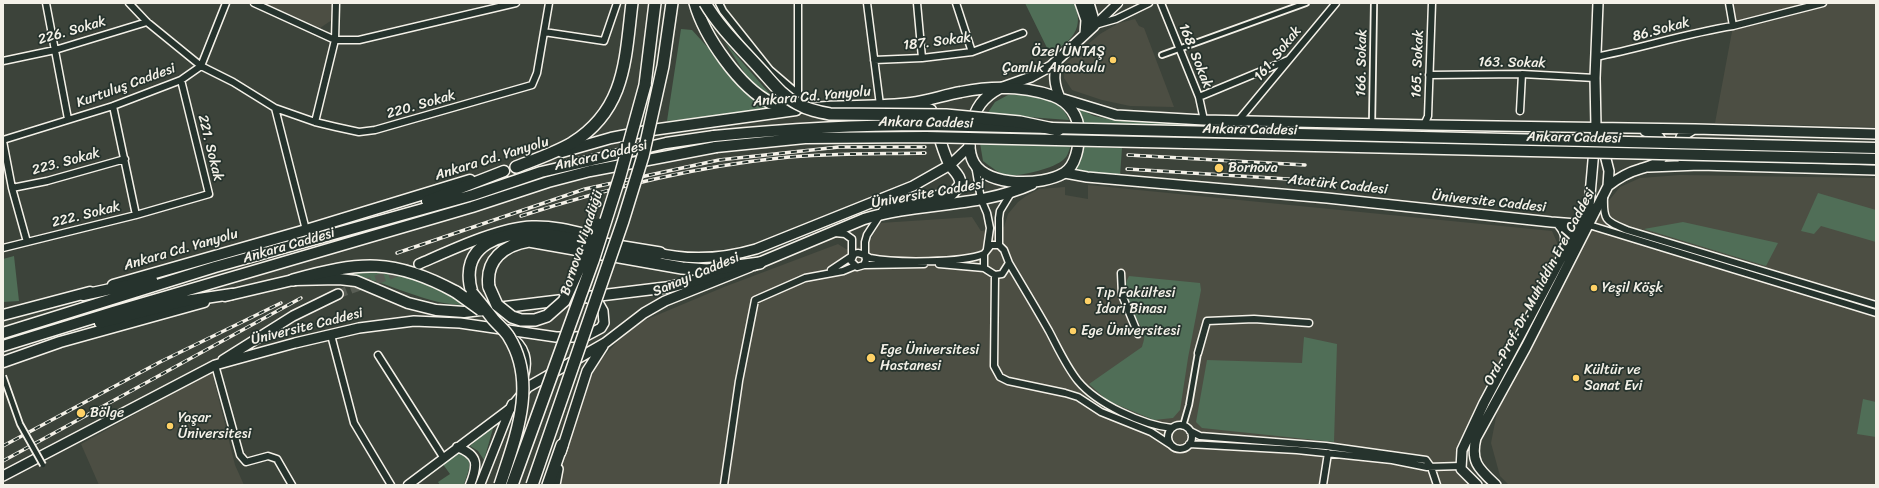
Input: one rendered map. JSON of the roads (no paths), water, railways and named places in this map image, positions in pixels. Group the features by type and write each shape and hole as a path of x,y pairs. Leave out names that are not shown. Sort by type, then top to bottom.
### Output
{"highway":[{"path":"516,167 571,144 590,131 604,116 618,90 623,73 632,3"},
{"name":"Bornova Viyadüğü","path":"512,485 594,261 620,176 645,85 655,3"},
{"path":"532,485 621,229 643,156 663,66 672,3"},
{"path":"696,3 700,20 719,52 754,93 780,106 817,108"},
{"path":"705,3 710,12 743,52 778,90 798,104 812,110 830,114 946,115 1020,122 1058,130"},
{"path":"620,176 564,301 556,310 547,316 535,320 521,320 512,317 497,305 493,300 489,287 489,272 492,263 504,249 515,243 529,241 542,242 682,268 707,270 760,263"},
{"path":"491,323 472,293 468,280 468,270 472,256 485,244 529,232 660,254"},
{"path":"293,280 333,269 370,265 414,272 434,280 456,292 491,323 504,330 514,347 520,364 524,392 521,412 500,485"},
{"path":"548,485 562,444"}],"main road":[{"path":"1080,3 1086,20 1085,34"},
{"path":"1058,59 1054,71 1054,85 1060,98 1070,107 1076,116 1079,134 1076,154 1072,164 1064,173 1035,182 1013,182 995,177 982,171 974,164 970,146 973,118 977,108 986,97 1000,88 1031,77 1051,66 1058,59 1094,26 1093,15 1089,3"},
{"path":"1596,127 1595,78 1598,3"},
{"path":"1000,88 1023,88 1060,98"},
{"name":"Ankara Cd. Yanyolu","path":"3,315 83,295 141,276 306,230 611,138 771,112 913,103 963,92 1000,88"},
{"name":"Ankara Caddesi","path":"1060,98 1116,115 1204,120 1424,125 1695,128 1876,134"},
{"path":"881,214 888,208 905,201 952,194 958,188 960,182 958,175 947,167 931,110 913,103"},
{"name":"Ankara Caddesi","path":"3,332 215,267 473,195 540,172 666,143 714,136 780,130 872,125 1876,148"},
{"name":"Ord. Prof. Dr. Muhiddin Erel Caddesi","path":"1461,466 1462,450 1484,403 1565,252 1604,197 1608,186 1609,171 1600,134 1596,127"},
{"name":"Ord. Prof. Dr. Muhiddin Erel Caddesi","path":"1477,462 1473,452 1476,438 1584,224 1589,206 1596,127"},
{"path":"1608,186 1630,173 1657,164 1661,160 1665,146 1659,137 1651,132 1636,128"},
{"path":"1695,128 1681,137 1679,150 1684,161 1689,164 1876,170"},
{"name":"Ankara Caddesi","path":"3,346 113,312 472,207 548,182 590,171 716,147 805,138 926,137 1876,159"},
{"path":"418,264 470,243 511,230 533,226 575,231 660,254 710,259 732,256 756,249 913,186 947,167 970,146"},
{"path":"1648,167 1700,165"},
{"path":"359,227 504,171"},
{"name":"Atatürk Caddesi","path":"1064,173 1087,177 1253,191 1418,208"},
{"name":"Üniversite Caddesi","path":"232,294 293,280 339,279 356,281 408,303 436,310 464,312 670,287 760,263 832,232 881,214 1011,193 1035,182"},
{"name":"Üniversite Caddesi","path":"1418,208 1558,223 1584,224"},
{"path":"1558,223 1564,230 1567,237 1565,252"},
{"name":"Sanayi Caddesi","path":"605,343 644,313 665,301 760,263"},
{"path":"83,295 215,267"},
{"path":"31,337 67,331 185,301 232,294"},
{"path":"3,362 60,342 232,294"},
{"path":"216,365 293,316 338,294"},
{"name":"Üniversite Caddesi","path":"3,476 216,365 331,334 364,327 414,321 491,323 556,337 586,336 601,328 604,316 599,304 585,297"},
{"path":"509,410 528,387 605,343"},
{"path":"555,485 562,444 586,371 605,343"},
{"path":"1461,466 1477,462"},
{"path":"1461,466 1477,462"},
{"path":"1477,462 1496,485"},
{"path":"1461,466 1477,485"}],"street":[{"path":"46,3 68,119"},
{"path":"128,3 147,22 201,66 233,82 275,108 315,122 335,40 336,3"},
{"path":"201,66 226,3"},
{"path":"254,3 335,40 359,40 516,3"},
{"path":"549,3 544,32 604,41 617,3"},
{"path":"719,3 723,11 770,70 798,94 798,3"},
{"path":"867,3 880,105"},
{"path":"917,3 922,58"},
{"path":"956,3 972,52"},
{"path":"1094,26 1118,3"},
{"path":"1094,26 1116,20 1149,3"},
{"name":"168. Sokak","path":"1161,3 1199,97 1204,120"},
{"path":"1162,55 1306,3"},
{"name":"161. Sokak","path":"1238,121 1336,3"},
{"name":"166. Sokak","path":"1372,124 1374,3"},
{"name":"165. Sokak","path":"1424,125 1428,116 1432,3"},
{"path":"1729,3 1733,26"},
{"name":"86.Sokak","path":"1596,57 1636,49 1706,30 1733,26 1823,3"},
{"name":"226. Sokak","path":"3,61 55,50 147,22"},
{"name":"220. Sokak","path":"315,122 359,132 375,130 532,85 538,74 544,32"},
{"name":"187. Sokak","path":"874,60 922,58 972,52 1023,33"},
{"path":"1199,97 1290,59"},
{"name":"Kurtuluş Caddesi","path":"3,140 113,106 181,80 201,66"},
{"path":"1520,111 1522,74"},
{"name":"163. Sokak","path":"1429,75 1522,74 1595,78"},
{"name":"221. Sokak","path":"136,215 209,194 181,80"},
{"name":"222. Sokak","path":"3,248 136,215 113,106"},
{"path":"275,108 306,230"},
{"path":"3,140 12,188 27,242"},
{"name":"223. Sokak","path":"12,188 47,181 124,159"},
{"path":"974,164 981,199 987,213 990,228 984,268"},
{"path":"999,245 1000,211 1011,193"},
{"path":"1604,197 1604,214 1607,220 1627,230 1876,305"},
{"path":"864,265 866,260 864,256 867,235 876,218 881,214"},
{"path":"1584,224 1876,313"},
{"path":"832,232 845,234 852,239 851,261 855,266"},
{"path":"825,274 839,267 858,253 876,259 942,260 964,258 986,251 991,245 999,245 1004,250 1009,262 1064,360 1079,382 1095,397 1124,412 1160,427 1172,428 1178,425 1183,426 1200,436 1326,446 1426,460 1432,467 1437,485"},
{"path":"724,485 739,381 755,300 804,278 843,271 855,266 945,264 984,268 996,275 1002,274 1009,262"},
{"path":"1121,273 1122,295 1138,334"},
{"path":"996,275 994,366 1000,376 1008,381 1078,397 1100,412 1151,432 1180,449 1189,444 1328,453 1432,467 1461,466"},
{"path":"1183,426 1189,405 1198,353 1207,321 1254,319 1309,323"},
{"path":"480,485 509,410 520,389 526,370 526,356 521,346 514,338 491,323"},
{"path":"331,334 354,423 392,485"},
{"path":"378,355 443,457"},
{"path":"216,365 240,455 246,462 268,456 277,459 292,485"},
{"path":"3,376 20,424 43,465"},
{"path":"408,485 443,457 509,410"},
{"path":"1171,444 1168,438 1172,428"},
{"path":"1189,444 1192,436 1190,431"},
{"path":"458,447 469,451 474,458 474,474 470,485"},
{"path":"1323,485 1328,453"}],"tunnel":[{"path":"338,294 419,264"}],"railway":[{"path":"397,253 585,189 719,160 839,147 925,147"},
{"path":"521,216 617,188 714,167 798,156 925,153"},
{"path":"1128,155 1305,165"},
{"path":"1127,169 1304,180"},
{"path":"3,461 301,298"},
{"path":"3,446 160,362 281,303"}],"place":[{"name":"Özel ÜNTAŞ Çamlık Anaokulu","path":"1113,60"},
{"name":"Bornova","path":"1219,168"},
{"name":"Yeşil Köşk","path":"1594,288"},
{"name":"Tıp Fakültesi İdari Binası","path":"1088,301"},
{"name":"Ege Üniversitesi","path":"1073,331"},
{"name":"Ege Üniversitesi Hastanesi","path":"871,358"},
{"name":"Kültür ve Sanat Evi","path":"1576,378"},
{"name":"Bölge","path":"81,413"},
{"name":"Yaşar Üniversitesi","path":"170,426"}]}
